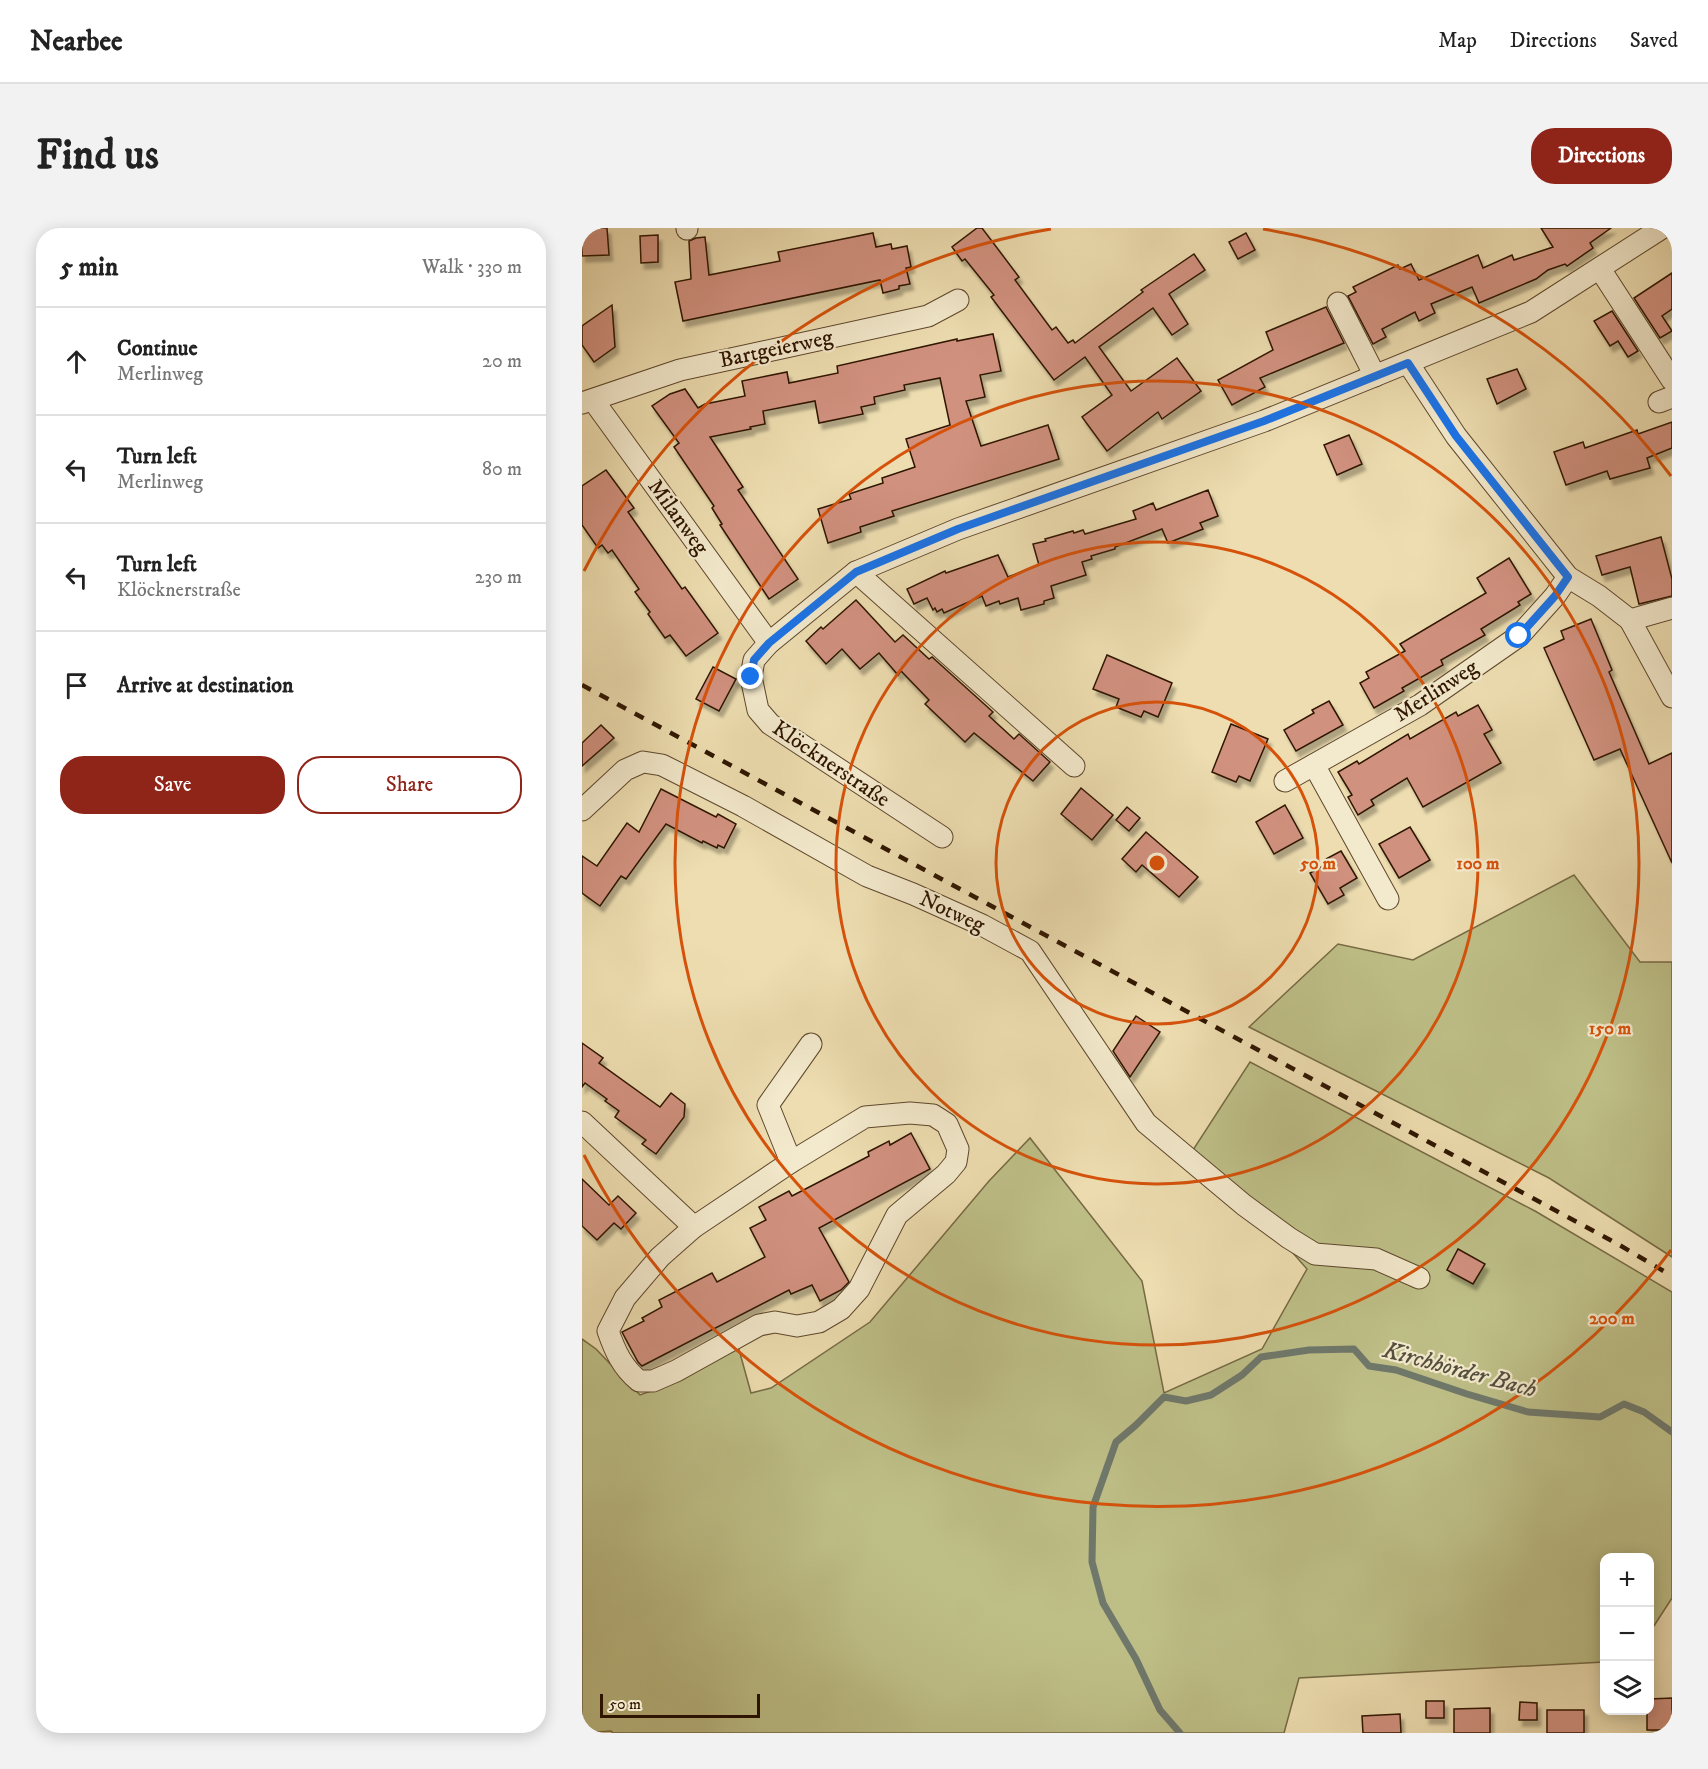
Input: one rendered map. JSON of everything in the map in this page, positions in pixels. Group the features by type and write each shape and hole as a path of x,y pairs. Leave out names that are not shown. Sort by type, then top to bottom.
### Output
{"street":[{"name":"Klöcknerstraße","path":"942,837 770,724 758,710 751,677 754,660 769,643 856,572 958,529 1264,421 1531,312 1662,228"},
{"path":"1600,269 1672,380"},
{"name":"Bartgeierweg","path":"587,402 680,370 928,316 958,300"},
{"path":"1338,303 1375,376"},
{"path":"1408,363 1456,436 1568,577 1599,596 1630,620 1672,697"},
{"name":"Milanweg","path":"587,402 769,643"},
{"path":"856,572 1074,766"},
{"name":"Merlinweg","path":"1285,781 1420,705 1519,636 1555,596 1568,577"},
{"path":"1630,620 1672,608"},
{"name":"Notweg","path":"582,810 625,770 643,762 662,765 743,806 867,876 963,916 1030,951 1146,1123 1244,1204 1289,1238 1315,1254 1376,1259 1419,1278"},
{"path":"1314,765 1388,899"},
{"path":"791,1162 768,1105 811,1044"},
{"path":"890,1114 933,1115 947,1124 958,1149 956,1162 946,1174 897,1215 859,1289 841,1309 819,1322 797,1326 775,1322 759,1325 676,1371 653,1381 639,1381 629,1373 617,1356 608,1331 625,1298 660,1257 694,1227 791,1162 865,1117 890,1114"},
{"path":"582,1122 694,1227"}],"green space":[{"path":"1574,875 1640,962 1672,962 1672,1257 1549,1178 1249,1027 1338,944 1413,960"},
{"path":"1250,1062 1535,1211 1672,1292 1672,1598 1654,1626 1654,1553 1600,1553 1600,1662 1299,1678 1284,1733 613,1733 611,1731 582,1733 582,1339 596,1349 640,1395 682,1380 738,1346 751,1393 771,1388 870,1322 989,1181 1030,1138 1142,1281 1164,1393 1262,1349 1307,1269 1249,1203 1191,1153"}],"building":[{"path":"582,228 607,228 609,255 582,256"},
{"path":"977,228 982,228 1019,277 1015,280 1052,330 1056,327 1068,343 1073,340 1075,343 1143,292 1141,290 1194,254 1205,270 1169,294 1188,324 1172,335 1153,308 1099,347 1131,391 1177,358 1201,391 1162,419 1158,412 1107,451 1082,417 1112,395 1085,357 1054,380 991,297 994,295 965,259 962,261 952,247"},
{"path":"1541,228 1611,228 1590,243 1593,248 1567,266 1565,264 1548,270 1536,279 1479,303 1472,287 1431,304 1435,313 1419,321 1415,312 1382,329 1386,337 1373,344 1348,296 1356,292 1353,287 1398,265 1400,269 1411,264 1419,280 1478,255 1483,268 1512,255 1514,260 1553,247"},
{"path":"873,233 876,247 891,244 892,249 907,246 911,267 906,268 910,284 883,293 880,280 683,321 675,282 691,279 689,241 705,237 709,275 780,261 778,252"},
{"path":"1246,233 1255,250 1238,259 1229,242"},
{"path":"658,235 658,262 641,263 640,236"},
{"path":"1672,273 1672,309 1662,316 1672,331 1660,338 1634,298"},
{"path":"612,305 615,347 594,362 582,345 582,326"},
{"path":"1326,307 1344,343 1260,378 1265,387 1232,405 1218,380 1273,350 1266,332"},
{"path":"1612,311 1638,351 1628,357 1618,341 1610,346 1594,321"},
{"path":"993,334 1001,371 980,375 985,397 966,401 981,446 1048,425 1059,459 892,511 894,516 860,527 861,532 828,543 818,509 851,499 849,494 883,483 882,478 915,467 906,439 950,425 940,378 904,385 905,390 874,397 875,404 861,407 863,414 819,423 815,401 763,411 765,424 710,437 743,487 738,490 798,579 769,599 720,525 722,524 712,508 714,506 674,447 679,443 652,406 670,394 685,389 698,408 705,404 745,396 742,381 787,372 789,383 838,373 837,366 957,339 957,341"},
{"path":"1517,369 1526,389 1497,404 1487,379"},
{"path":"1672,422 1672,448 1647,458 1650,468 1610,479 1607,471 1566,485 1554,452 1583,442 1585,448 1637,430 1638,434"},
{"path":"1349,435 1362,464 1337,475 1324,445"},
{"path":"606,470 634,508 628,512 682,589 685,587 718,633 686,656 670,635 665,638 648,614 650,612 635,592 639,589 612,550 608,553 602,545 598,548 582,525 582,486"},
{"path":"1208,490 1218,516 1200,523 1203,529 1168,543 1162,529 1115,547 1115,549 1091,556 1092,559 1082,562 1086,575 1051,586 1054,598 1044,601 1044,604 1021,610 1018,598 986,606 982,596 944,613 942,609 937,612 935,608 933,610 927,598 914,604 907,589 945,571 946,573 998,555 1008,577 1039,565 1033,544 1073,531 1074,533 1083,530 1085,534 1136,519 1133,511 1153,503 1156,510"},
{"path":"1661,537 1672,579 1672,596 1639,604 1630,567 1602,575 1596,556"},
{"path":"1509,558 1531,594 1518,602 1520,605 1481,629 1485,635 1441,660 1443,665 1402,688 1404,691 1374,708 1360,683 1369,678 1366,672 1405,651 1400,644 1486,593 1477,578"},
{"path":"856,600 895,642 903,635 929,659 932,657 993,712 989,716 1014,739 1019,734 1050,762 1033,781 974,733 965,742 925,704 929,700 901,671 898,675 879,653 860,669 842,649 826,664 806,641"},
{"path":"1591,619 1612,670 1609,672 1649,764 1672,753 1672,863 1620,749 1594,760 1544,648 1564,639 1561,631"},
{"path":"1107,655 1172,683 1158,717 1144,711 1141,717 1116,707 1119,699 1093,689"},
{"path":"713,667 736,679 719,711 696,699"},
{"path":"1329,701 1343,725 1296,751 1284,730 1314,713 1312,710"},
{"path":"1478,705 1492,730 1484,734 1501,763 1423,807 1407,778 1371,800 1374,805 1358,815 1348,797 1352,795 1338,772 1357,761 1359,764 1408,734 1410,739 1456,712 1458,716"},
{"path":"1231,724 1268,739 1250,781 1239,776 1236,782 1212,772"},
{"path":"601,725 614,738 582,766 582,743"},
{"path":"1081,788 1113,815 1092,840 1061,814"},
{"path":"661,789 716,817 718,814 736,824 724,848 718,845 717,848 703,841 702,843 666,824 626,879 621,876 600,906 582,893 582,856 597,866 627,823 639,832"},
{"path":"1285,805 1303,838 1274,854 1256,822"},
{"path":"1127,807 1140,818 1129,831 1116,820"},
{"path":"1410,827 1430,860 1399,878 1379,844"},
{"path":"1146,832 1198,877 1179,897 1142,865 1136,872 1122,859"},
{"path":"1341,851 1357,878 1340,888 1344,895 1328,904 1310,873 1327,864 1324,860"},
{"path":"1136,1016 1160,1032 1130,1077 1113,1051"},
{"path":"582,1043 603,1058 599,1063 660,1107 671,1093 685,1104 684,1117 656,1154 642,1144 646,1140 615,1117 619,1111 605,1101 607,1099 585,1083 582,1087"},
{"path":"911,1133 930,1169 819,1228 849,1282 841,1290 820,1301 812,1285 791,1294 789,1290 642,1366 638,1362 622,1332 644,1321 642,1318 662,1307 659,1300 712,1273 717,1282 765,1257 750,1228 766,1220 759,1207 789,1191 792,1196 869,1156 868,1152 889,1141 890,1145"},
{"path":"582,1179 609,1205 618,1196 636,1213 621,1229 614,1223 597,1240 582,1226"},
{"path":"1458,1249 1485,1264 1473,1284 1447,1270"},
{"path":"1672,1698 1672,1730 1647,1730 1647,1715 1654,1715 1654,1699"},
{"path":"1426,1701 1444,1701 1444,1718 1426,1718"},
{"path":"1520,1702 1537,1703 1537,1720 1519,1720"},
{"path":"1490,1708 1490,1733 1454,1733 1454,1709"},
{"path":"1547,1710 1584,1710 1584,1733 1547,1733"},
{"path":"1400,1714 1401,1733 1363,1733 1362,1716"}],"waterway":[{"name":"Kirchhörder Bach","path":"1180,1733 1160,1710 1136,1659 1103,1603 1092,1562 1093,1507 1116,1442 1164,1397 1186,1401 1211,1395 1242,1375 1261,1357 1309,1350 1354,1349 1369,1366 1396,1370 1528,1412 1600,1417 1624,1404 1644,1412 1672,1432"}],"railway":[{"path":"582,685 1616,1243 1672,1276"}],"route":[{"path":"751,677 754,660 769,643 856,572 958,529 1264,421 1408,363 1456,436 1517,516 1568,577 1555,596 1519,636"}]}
